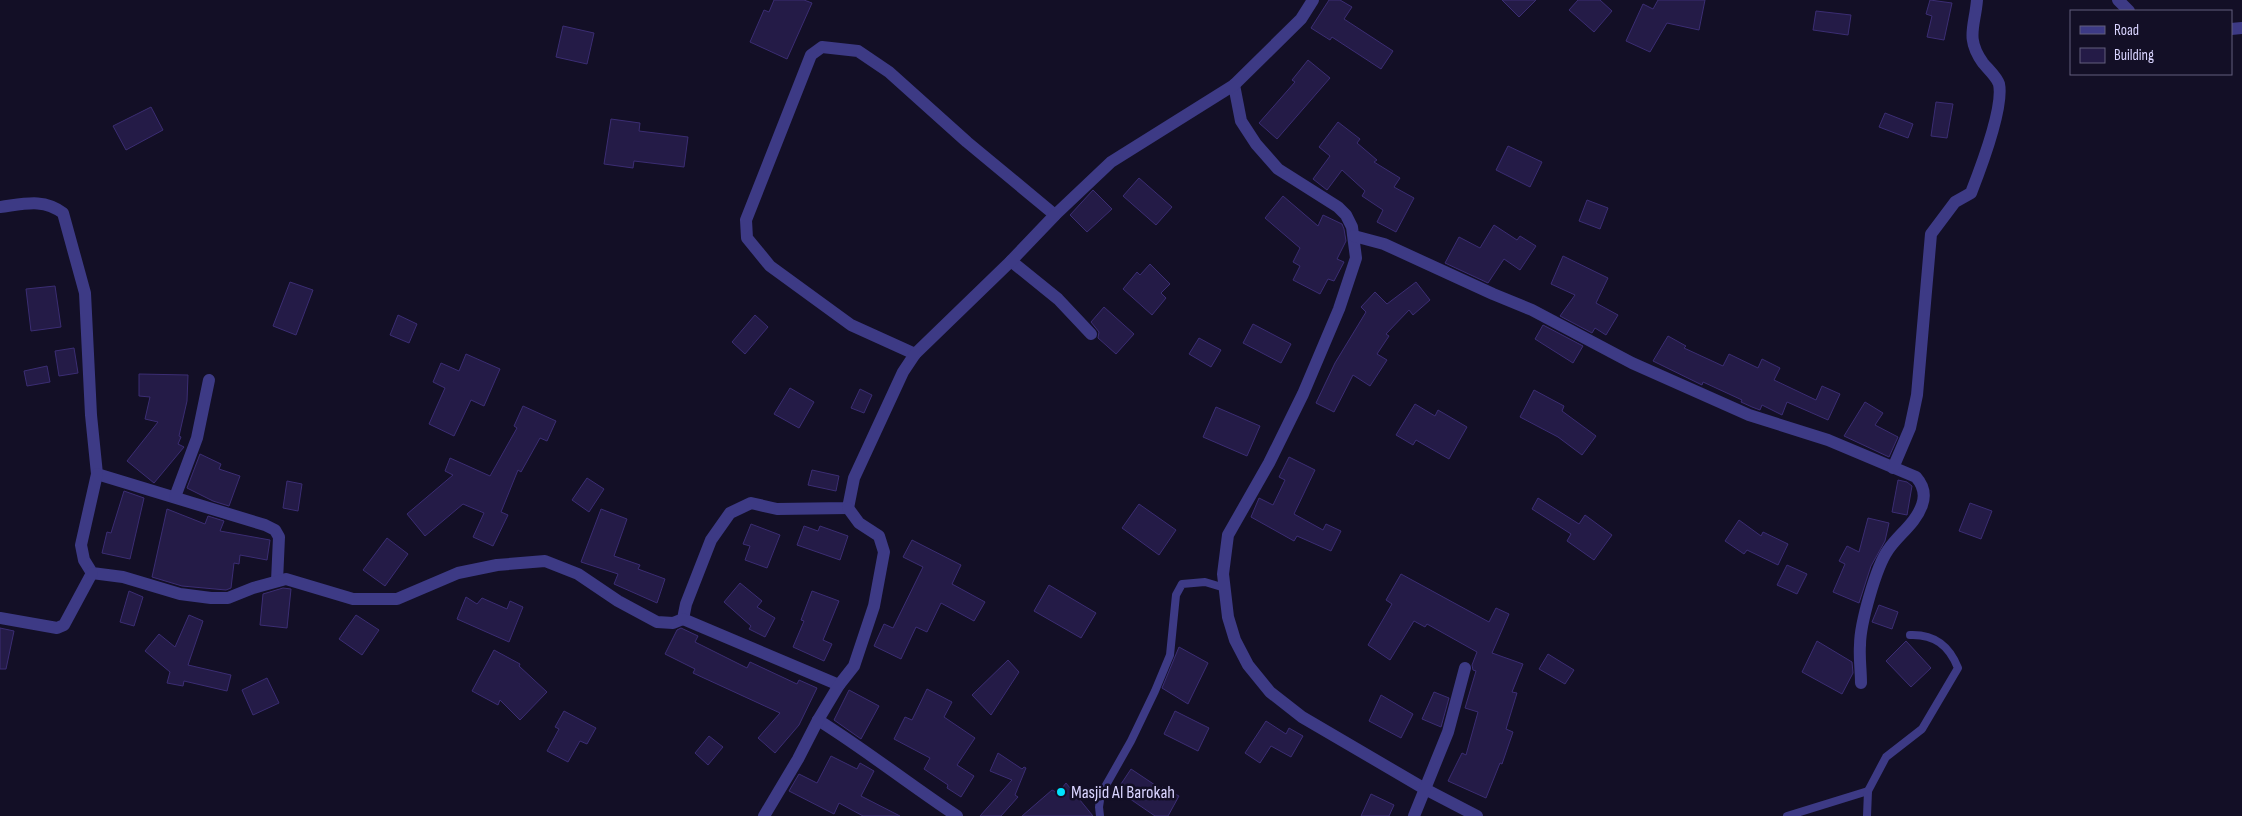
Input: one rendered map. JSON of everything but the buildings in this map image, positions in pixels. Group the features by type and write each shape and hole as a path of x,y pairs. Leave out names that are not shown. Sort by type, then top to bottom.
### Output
{"street":[{"path":"764,816 839,685 854,666 874,606 884,552 879,536 859,523 848,508 854,478 903,372 914,354 1111,162 1234,85 1301,19 1313,0"},
{"path":"1893,468 1910,428 1917,395 1931,234 1955,202 1970,193 1991,136 1998,100 1999,83 1981,60 1971,37 1977,0"},
{"path":"2118,0 2128,10"},
{"path":"914,354 851,325 770,266 747,238 746,220 812,55 822,47 858,51 889,72 967,142 1055,215"},
{"path":"1234,85 1241,121 1256,144 1278,169 1338,207 1346,215 1354,236 1356,258 1336,317 1303,394 1282,437 1228,535 1223,574 1228,617 1235,640 1248,665 1270,692 1302,717 1425,789 1477,816"},
{"path":"0,207 39,203 53,206 63,213 85,293 91,415 97,474 81,545 84,560 92,572 123,577 180,594 211,598 228,598 253,588 286,579 353,599 397,599 458,573 497,565 545,561 578,574 618,601 657,622 673,623 684,618 839,685"},
{"path":"1354,236 1384,244 1532,310 1632,363 1740,411 1828,440 1916,477 1922,484 1924,494 1922,505 1914,518 1887,551 1871,591 1860,643 1861,683"},
{"path":"1011,261 1058,300 1091,334"},
{"path":"175,497 197,438 209,380"},
{"path":"97,474 266,525 275,530 279,537 277,581"},
{"path":"684,618 686,604 711,540 730,514 751,503 777,509 848,508"},
{"path":"0,618 57,628 64,625 92,572"},
{"path":"1414,816 1448,732 1465,668"},
{"path":"818,720 855,743 894,773 957,816"}],"lane":[{"path":"1100,816 1101,794 1131,741 1170,655 1176,595 1182,584 1205,582 1225,588"},
{"path":"1867,816 1868,791 1886,757 1922,729 1958,668 1954,657 1934,638 1910,635"},
{"path":"1787,816 1868,791"}],"place":[{"name":"Masjid Al Barokah","path":"1061,792"}]}
